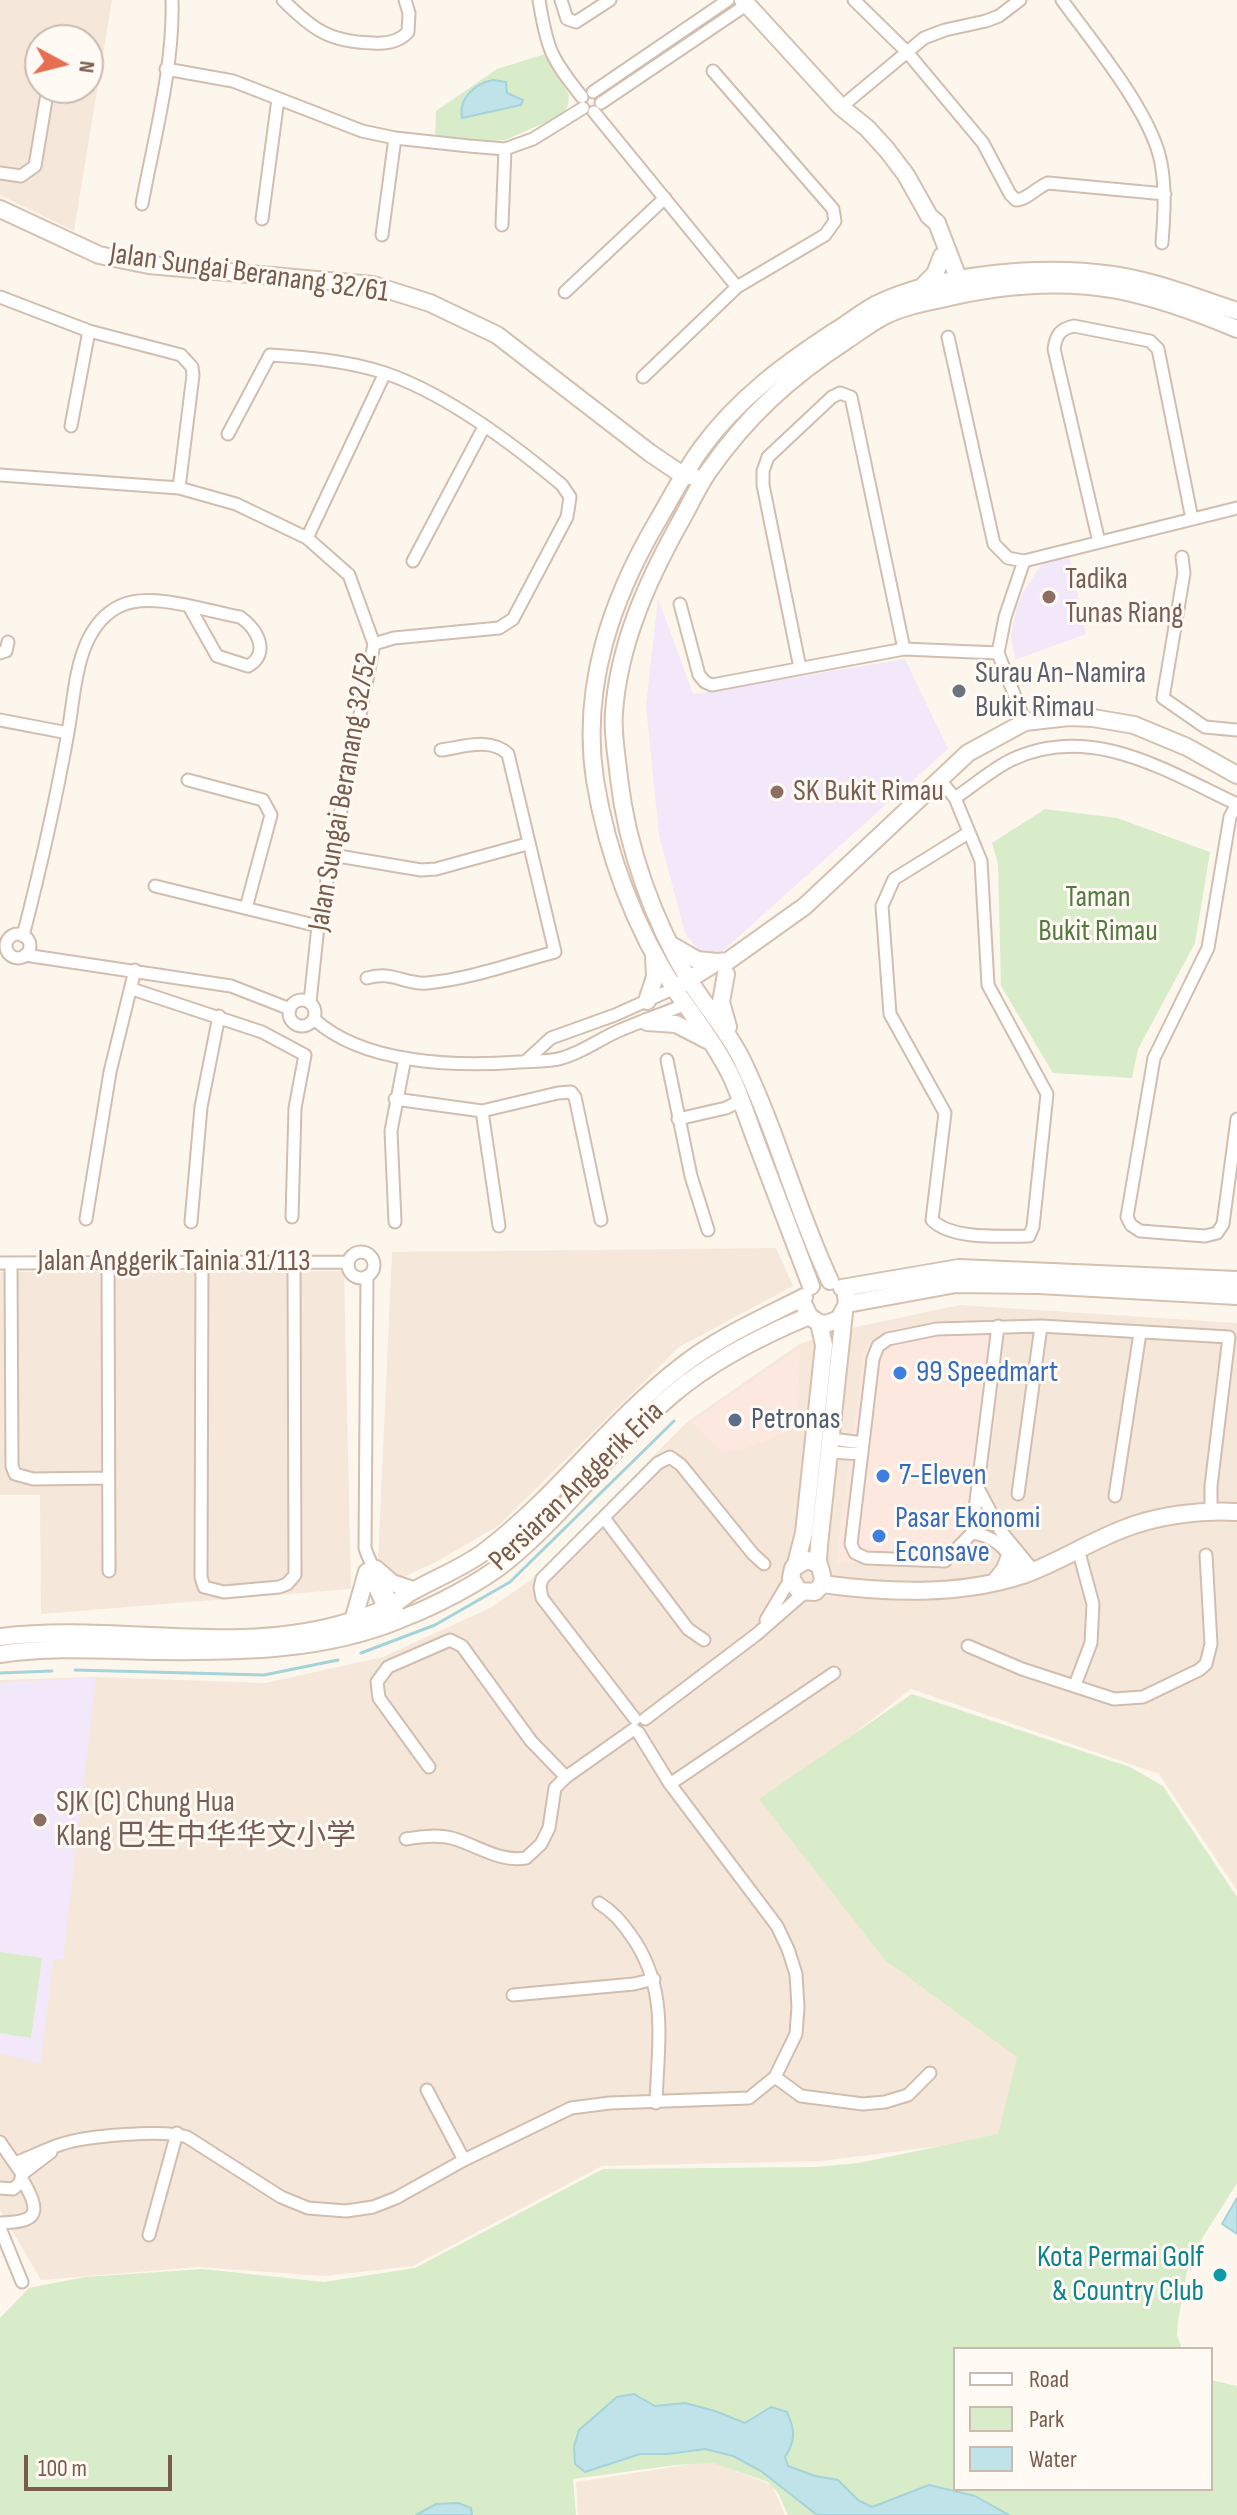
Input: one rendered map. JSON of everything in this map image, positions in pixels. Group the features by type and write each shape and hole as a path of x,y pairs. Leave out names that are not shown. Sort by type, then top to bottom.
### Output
{"main road":[{"path":"744,3 841,107 867,128 906,175 929,216 929,228 946,252 958,288"},
{"name":"Jalan Sungai Beranang 32/61","path":"0,209 99,255 149,265 373,285 430,303 497,335 684,476"},
{"path":"946,252 992,275"},
{"path":"919,290 935,274 946,252"},
{"path":"724,966 721,1002 731,1039 770,1121 800,1209 841,1297 821,1573 815,1592 804,1593 795,1588 793,1571 804,1533 824,1345 740,1101 687,992 630,902 602,819 590,739 598,669 610,621 632,563 702,447 769,376 883,317 992,275 1049,269 1117,275 1237,311"},
{"path":"647,1001 661,947 620,781 614,714 622,661 632,624 655,569 707,473 745,425 804,359 875,306 919,290 1053,284 1117,290 1171,305 1237,329"},
{"path":"650,453 679,458 702,447"},
{"path":"650,453 666,482 662,513"},
{"path":"684,476 707,473"},
{"path":"687,992 805,906 968,753 1025,722 1069,717 1134,725 1187,747 1237,775"},
{"path":"661,947 724,966"},
{"path":"687,992 731,1039"},
{"path":"647,1022 676,1024 715,1046"},
{"path":"841,1297 959,1268 1237,1280"},
{"name":"Persiaran Anggerik Eria","path":"0,1637 45,1631 239,1639 311,1632 392,1614 413,1590 453,1572 503,1537 540,1505 616,1426 682,1365 808,1292 823,1280 841,1297 833,1322 814,1319 733,1353 672,1395 506,1561 458,1591 392,1614 339,1638 260,1650 221,1652 67,1648 0,1654"},
{"path":"841,1297 956,1284 1237,1296"},
{"path":"793,1571 807,1560 821,1573 860,1587 931,1591 995,1582 1028,1572 1125,1527 1211,1511 1237,1512"},
{"path":"995,1582 1010,1556"},
{"path":"353,1621 370,1567 392,1583 413,1590"}],"street":[{"path":"142,204 166,69 172,0"},
{"path":"283,0 319,31 345,43 379,43 401,39 408,32 409,13 405,0"},
{"path":"539,0 545,41 556,64 591,102 737,287"},
{"path":"561,0 567,19 576,22 610,0"},
{"path":"591,102 670,39 728,0"},
{"path":"854,0 907,52 983,143 1016,200 1022,200 1036,187 1048,183 1165,194"},
{"path":"841,107 924,38 999,16 1020,0"},
{"path":"1062,0 1148,123 1161,160 1165,194 1162,243"},
{"path":"166,69 233,81 362,131 395,138 505,149 533,139 678,51 744,3"},
{"path":"670,39 678,51"},
{"path":"643,377 737,287 825,235 835,221 836,215 713,71"},
{"path":"262,219 278,99"},
{"path":"0,173 21,176 30,171 38,159 46,104"},
{"path":"382,235 395,138"},
{"path":"502,225 505,149"},
{"path":"565,292 665,198"},
{"path":"0,297 89,331 173,352 187,359 192,367 179,488"},
{"path":"1099,542 1054,349 1056,337 1064,328 1074,326 1150,341 1158,349 1192,519"},
{"path":"71,426 89,331"},
{"path":"948,337 994,544 1008,558 1024,561 1237,508"},
{"path":"228,434 270,355 308,357 385,373 439,398 562,485 570,497 567,517 513,619 499,628 394,638 374,644"},
{"path":"307,538 385,373"},
{"path":"800,668 763,485 763,471 768,457 840,393 851,397 904,649"},
{"path":"413,561 484,427"},
{"name":"Jalan Sungai Beranang 32/52","path":"0,475 179,488 236,504 307,538 349,575 374,644 318,926 310,1002"},
{"path":"1182,557 1184,573 1163,698 1205,727 1237,730"},
{"path":"1024,561 1005,617 998,653 1025,722"},
{"path":"23,936 68,733 77,678 87,642 102,618 121,606 142,600 166,602 240,617 249,623 260,641 256,661 248,666 217,656 190,608"},
{"path":"680,604 699,675 705,682 719,685 904,649 998,653"},
{"path":"0,653 6,651 8,642"},
{"path":"0,720 68,733"},
{"path":"367,978 394,976 424,984 555,952 508,754 501,747 486,744 441,750"},
{"path":"955,798 1010,760 1045,748 1070,745 1123,752 1237,804 1230,817 1208,948 1154,1058 1127,1217 1131,1225 1140,1231 1205,1236 1217,1233 1223,1224 1237,1119"},
{"path":"939,779 955,798 981,861 988,985 1047,1094 1033,1227 1029,1236 954,1233 940,1229 932,1220 945,1113 890,1014 882,906 894,879 968,833"},
{"path":"188,780 263,800 271,815 246,908"},
{"path":"332,855 421,870 436,869 527,844"},
{"path":"155,886 318,926"},
{"path":"25,955 30,945 23,936 15,935 4,942 13,956 135,970 231,986 290,1009"},
{"path":"86,1219 110,1072 135,970"},
{"path":"132,989 262,1032 305,1055 295,1108 292,1217"},
{"path":"314,1019 351,1043 405,1058 475,1065 526,1062 561,1058 623,1029 647,1022 687,992"},
{"path":"526,1062 551,1038 647,1001 687,992"},
{"path":"299,1000 310,1002 315,1010 314,1019 306,1026 296,1024 291,1019 290,1009 299,1000"},
{"path":"191,1222 201,1107 219,1016"},
{"path":"576,1029 586,1047"},
{"path":"395,1222 391,1131 405,1058"},
{"path":"667,1060 691,1176 708,1230"},
{"path":"395,1099 482,1111 571,1092 575,1097 601,1220"},
{"path":"678,1119 726,1108 740,1101"},
{"path":"482,1111 499,1226"},
{"path":"367,1276 354,1276 349,1269 348,1262 357,1252 369,1255 373,1266 367,1276 365,1548 370,1567 392,1614"},
{"path":"108,1262 109,1571"},
{"path":"202,1262 201,1577 204,1587 218,1592 279,1587 292,1580 297,1559 294,1262"},
{"name":"Jalan Anggerik Tainia 31/113","path":"5,1263 348,1262"},
{"path":"5,1263 12,1466 15,1474 33,1479 108,1478"},
{"path":"998,1326 972,1533 945,1561 866,1558 855,1553 851,1544 873,1359 878,1346 888,1339 937,1329 998,1326 1041,1326 1229,1337 1211,1486 1211,1511"},
{"path":"1018,1494 1041,1326"},
{"path":"1115,1496 1140,1333"},
{"path":"831,1446 862,1449"},
{"path":"9,2163 65,2142 177,2133 281,2197 326,2212 373,2207 571,2108 610,2103 749,2098 775,2077 796,2034 796,1974 788,1949 777,1926 670,1784 638,1725 540,1593 542,1579 658,1463 670,1457 681,1465 764,1564"},
{"path":"979,1490 1000,1530 1028,1572"},
{"path":"604,1518 688,1629 704,1640"},
{"path":"972,1533 993,1538 1028,1572"},
{"path":"1075,1685 1091,1643 1093,1604 1078,1549"},
{"path":"968,1646 1022,1669 1114,1699 1143,1697 1206,1664 1211,1644 1206,1555"},
{"path":"757,1634 793,1571"},
{"path":"406,1839 422,1836 451,1838 506,1858 526,1858 541,1844 549,1828 555,1788 566,1777 757,1634 804,1593"},
{"path":"429,1767 379,1698 377,1682 388,1667 450,1640 462,1646 531,1741 566,1777"},
{"path":"670,1784 834,1673"},
{"path":"599,1903 614,1912 644,1953 654,1979 659,2012 656,2103"},
{"path":"513,1995 634,1984 654,1979"},
{"path":"775,2077 801,2096 863,2104 908,2095 930,2073"},
{"path":"427,2090 464,2160"},
{"path":"149,2235 177,2133"},
{"path":"0,2142 9,2163 22,2177 34,2199 35,2211 31,2218 0,2226 22,2282"},
{"path":"0,2188 13,2189 22,2177 65,2142"}],"shaded area":[{"path":"0,0 112,0 104,49 104,24 24,24 24,104 95,104 74,231 0,195"},
{"name":"Tadika Tunas Riang","path":"1068,550 1086,634 1015,660 1011,635 1017,606 1025,589 1041,565"},
{"name":"SK Bukit Rimau","path":"658,598 693,694 905,659 948,749 709,963 685,933 659,835 646,706"},
{"path":"776,1248 793,1286 679,1347 498,1526 436,1562 397,1580 378,1560 392,1252"},
{"path":"344,1271 351,1589 41,1614 40,1495 0,1495 0,1272"},
{"path":"960,1305 1237,1323 1237,1890 1159,1774 911,1689 769,1800 1024,2052 1005,2138 821,2161 602,2166 413,2266 324,2276 199,2267 41,2280 0,2210 0,1680 96,1677 265,1683 383,1657 490,1608 531,1580 687,1422 798,1345 833,1332"},
{"path":"1007,1319 980,1544 959,1568 836,1562 864,1349 885,1329"},
{"path":"800,1348 797,1428 741,1450 722,1452 691,1422"},
{"name":"SJK (C) Chung Hua Klang 巴生中华华文小学","path":"96,1677 63,1959 54,1959 40,2064 0,2053 0,1683"},
{"path":"710,2461 772,2485 785,2515 578,2515 576,2482"}],"green space":[{"path":"545,54 569,95 563,115 505,140 468,142 435,139 436,111 497,69"},
{"name":"Taman Bukit Rimau","path":"1045,809 1117,818 1210,852 1195,943 1138,1049 1132,1078 1053,1073 1001,986 998,864 992,843"},
{"path":"912,1694 1130,1767 1163,1786 1237,1897 1237,2183 1203,2237 1187,2271 1178,2321 1177,2335 1181,2347 953,2347 953,2491 1213,2491 1213,2380 1237,2386 1237,2515 788,2515 778,2493 768,2482 713,2463 573,2479 576,2515 0,2515 0,2318 29,2288 85,2277 203,2269 324,2282 415,2268 603,2169 816,2167 859,2163 998,2134 1017,2057 885,1960 759,1799"},
{"path":"0,1952 42,1958 31,2038 0,2033"}],"water":[{"path":"493,80 506,82 507,93 523,100 521,105 462,118 461,111 469,93"},
{"path":"1237,2198 1237,2234 1222,2224"},
{"path":"634,2394 655,2406 685,2403 745,2423 771,2407 787,2412 792,2424 791,2445 785,2457 788,2466 838,2480 858,2500 872,2507 929,2485 975,2496 1009,2515 817,2515 761,2471 733,2456 705,2449 640,2454 585,2472 575,2464 574,2446 579,2430 617,2397"},
{"path":"458,2503 471,2508 472,2515 416,2515 436,2504"}],"waterway":[{"path":"361,1653 435,1625 510,1582 674,1421"},
{"path":"75,1670 264,1675 338,1660"},
{"path":"0,1673 52,1671"}],"place":[{"name":"Tadika Tunas Riang","path":"1049,597"},
{"name":"Surau An-Namira Bukit Rimau","path":"959,691"},
{"name":"SK Bukit Rimau","path":"777,792"},
{"name":"99 Speedmart","path":"900,1373"},
{"name":"Petronas","path":"735,1420"},
{"name":"7-Eleven","path":"883,1476"},
{"name":"Pasar Ekonomi Econsave","path":"879,1536"},
{"name":"SJK (C) Chung Hua Klang 巴生中华华文小学","path":"40,1820"},
{"name":"Kota Permai Golf & Country Club","path":"1220,2275"}]}
